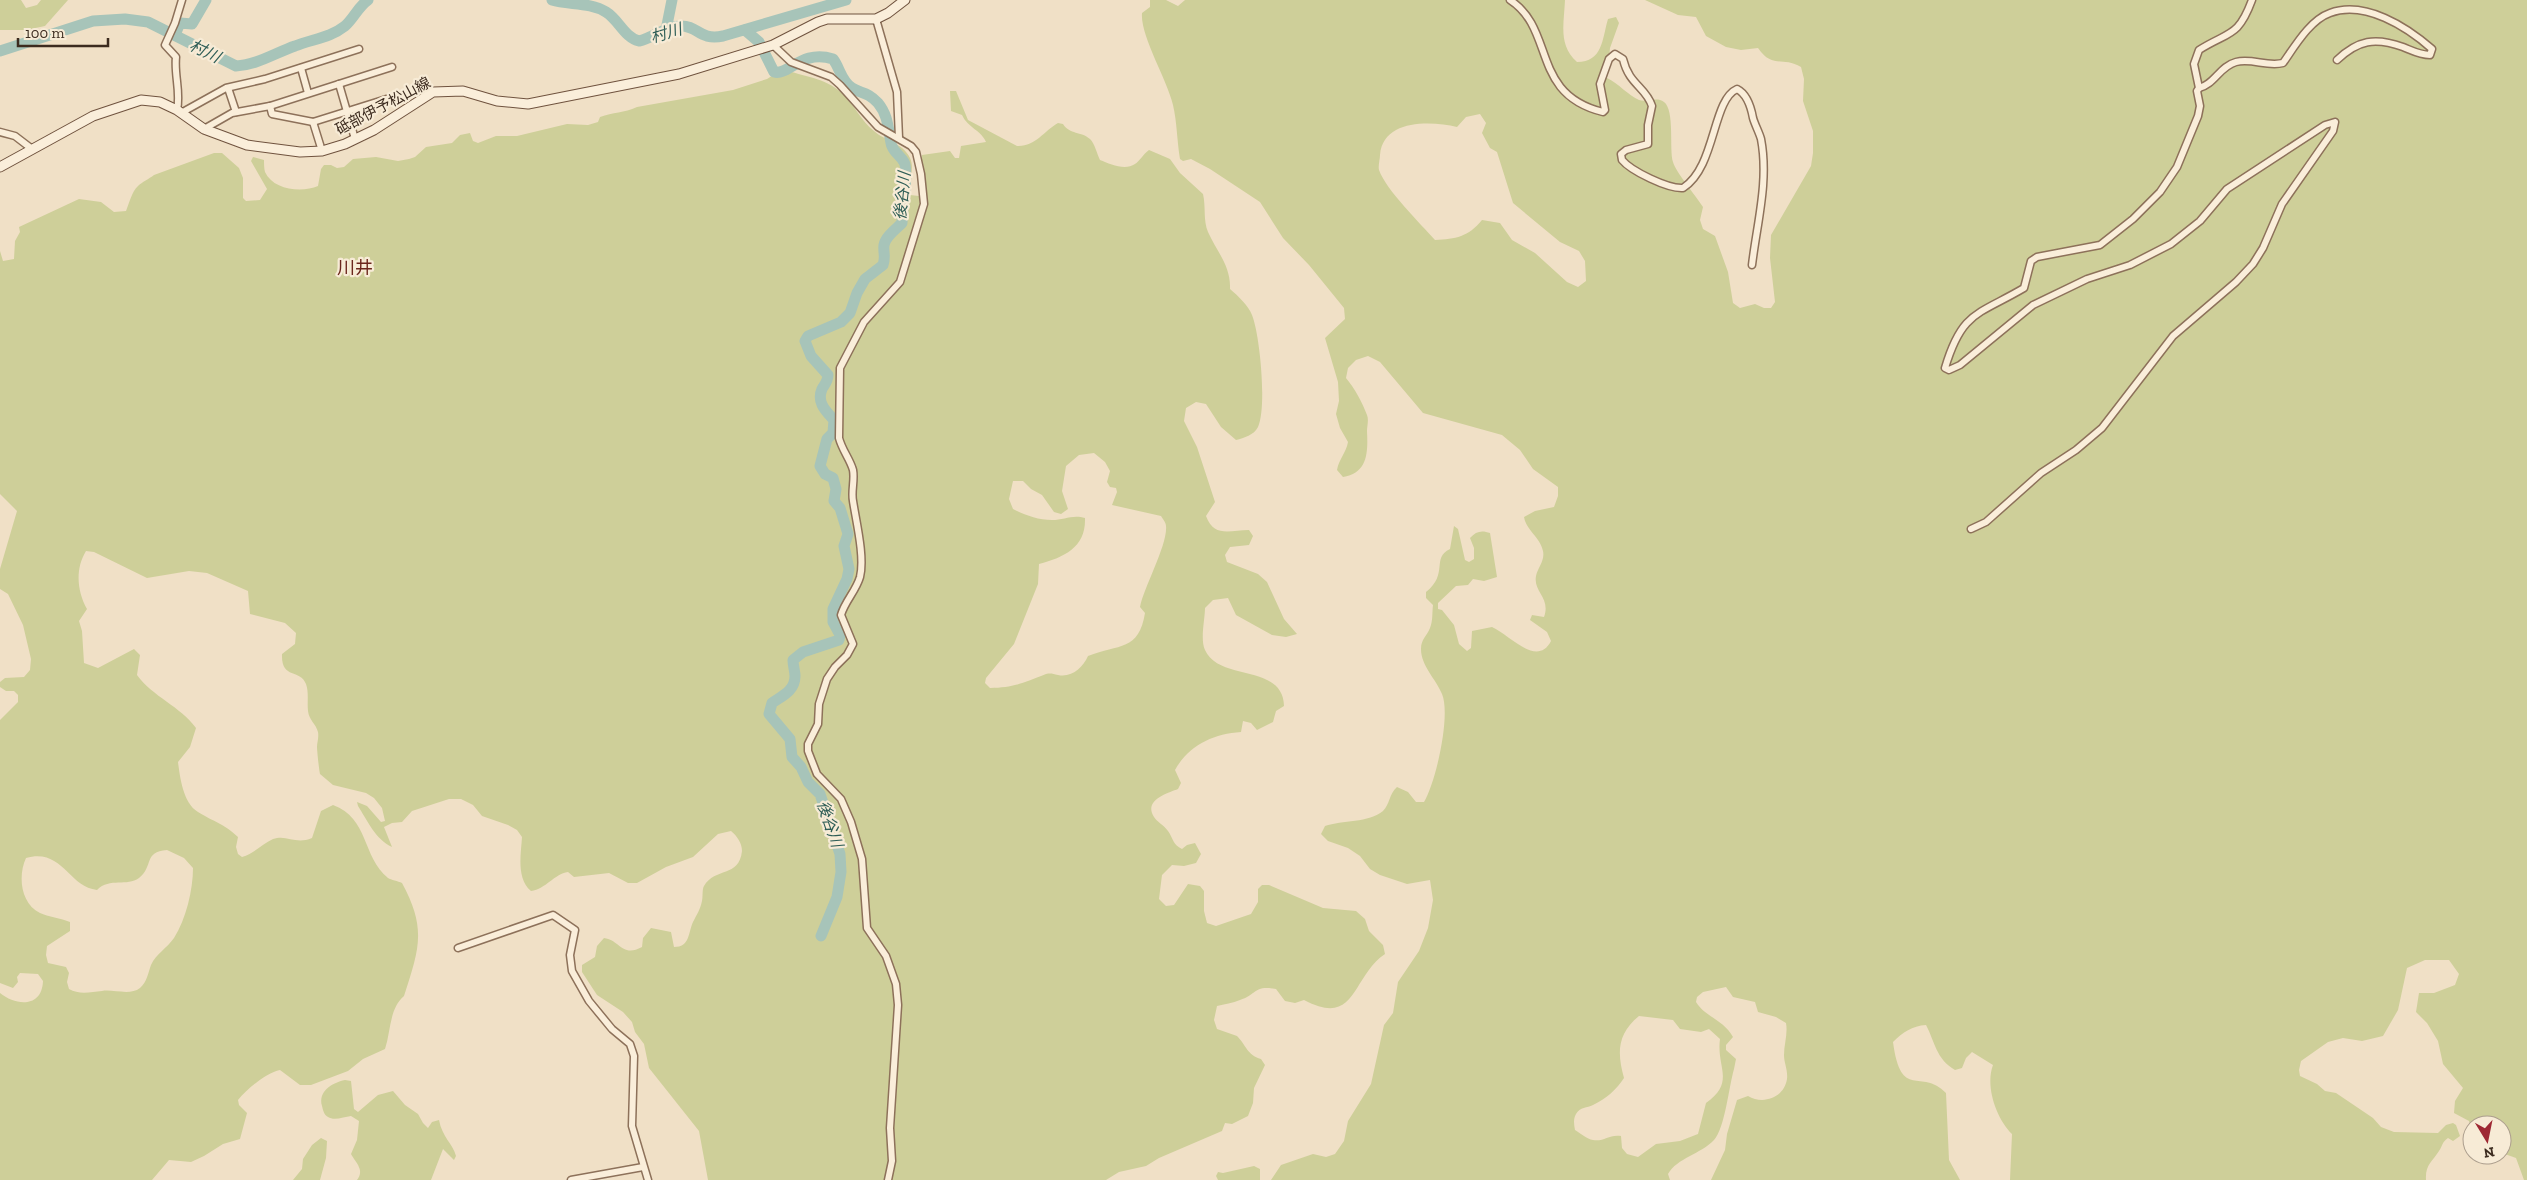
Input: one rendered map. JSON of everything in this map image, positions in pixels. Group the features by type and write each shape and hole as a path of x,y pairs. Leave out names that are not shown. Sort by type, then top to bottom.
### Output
{"main road":[{"path":"876,19 888,13 905,0"},
{"name":"砥部伊予松山線","path":"0,167 93,116 118,106 141,100 160,102 204,129 247,145 300,152 322,151 374,130 433,92 463,91 497,101 528,104 678,74 773,45 827,19 876,19"}],"street":[{"path":"179,112 180,98 175,72 176,56 165,45 176,23 182,0"},
{"path":"1510,0 1527,16 1546,62 1559,85 1579,105 1603,112 1605,110 1600,84 1608,59 1615,54 1623,58 1629,76 1647,95 1652,106 1648,124 1648,144 1626,150 1621,154 1622,160 1630,167 1664,184 1682,188 1692,180 1706,159 1727,97 1734,90 1742,91 1758,128 1763,161 1762,211 1756,231 1752,265"},
{"path":"1972,529 1986,522 2041,473 2091,439 2102,428 2173,336 2236,282 2253,264 2263,248 2282,204 2333,131 2334,122 2325,125 2282,155 2247,174 2226,189 2200,222 2171,244 2130,265 2087,279 2033,305 1960,365 1950,370 1945,368 1958,334 1965,323 1980,310 2024,288 2031,261 2037,257 2100,245 2133,219 2160,192 2177,166 2198,116 2200,106 2197,90 2199,88 2194,64 2199,50 2228,36 2238,28 2252,0"},
{"path":"2199,88 2205,87 2226,66 2236,62 2252,60 2274,65 2283,63 2301,38 2321,18 2344,10 2364,12 2393,22 2432,49 2430,55 2420,55 2389,43 2357,44 2337,60"},
{"path":"876,19 897,92 899,138"},
{"path":"773,45 791,62 830,77 847,92 878,127 899,138 916,152 924,204 900,282 864,322 840,368 840,438 842,449 853,471 852,500 859,533 860,571 856,585 841,615 853,644 847,655 835,667 827,679 819,704 818,724 808,750 816,774 841,799 851,822 862,859 867,928 886,956 896,984 898,1005 890,1128 892,1161 888,1180"},
{"path":"179,112 228,88 301,68 360,49"},
{"path":"204,129 236,112 270,106 392,67"},
{"path":"301,68 308,93"},
{"path":"339,84 355,139"},
{"path":"228,88 236,112"},
{"path":"270,106 272,114 313,122 396,96"},
{"path":"313,122 322,151"},
{"path":"0,132 14,136 32,149"},
{"path":"458,948 554,915 575,930 570,955 572,971 589,1001 612,1029 630,1044 634,1056 632,1126 648,1180"},
{"path":"571,1180 643,1167"}],"green space":[{"path":"0,0 21,0 26,8 37,5 41,0 68,0 45,26 26,30 0,30"},
{"path":"1150,0 1166,0 1178,6 1185,0 1565,0 1563,26 1565,41 1567,49 1577,62 1586,61 1597,54 1608,19 1616,17 1619,23 1610,48 1607,78 1639,100 1661,100 1667,106 1671,121 1673,162 1703,207 1700,220 1703,229 1715,236 1728,272 1733,303 1740,308 1755,304 1764,308 1771,308 1775,302 1770,258 1771,235 1811,166 1813,153 1813,131 1803,101 1804,79 1801,67 1789,62 1768,58 1758,48 1741,50 1726,47 1706,36 1696,17 1678,15 1645,0 2527,0 2527,1180 2524,1180 2516,1158 2512,1157 2512,1115 2462,1115 2462,1117 2454,1113 2455,1101 2463,1088 2443,1064 2438,1041 2427,1023 2416,1012 2419,993 2434,993 2455,985 2459,974 2449,960 2425,960 2407,968 2398,1010 2383,1036 2362,1041 2343,1038 2328,1042 2301,1061 2299,1070 2300,1076 2317,1084 2325,1091 2336,1093 2373,1118 2381,1127 2394,1132 2438,1133 2446,1125 2453,1123 2456,1125 2460,1136 2453,1141 2448,1138 2445,1141 2428,1167 2426,1180 2010,1180 2012,1134 1997,1111 1991,1092 1990,1082 1993,1065 1972,1052 1966,1058 1962,1068 1955,1070 1940,1055 1926,1025 1908,1030 1893,1042 1901,1072 1907,1078 1928,1082 1946,1093 1949,1160 1960,1180 1711,1180 1725,1150 1727,1134 1737,1100 1748,1096 1760,1100 1772,1098 1782,1091 1787,1079 1784,1055 1786,1023 1776,1017 1758,1012 1755,1002 1733,997 1726,987 1703,992 1697,997 1696,1002 1704,1011 1725,1026 1733,1037 1726,1045 1726,1050 1736,1059 1724,1117 1714,1140 1703,1149 1677,1164 1668,1174 1670,1180 1271,1180 1281,1165 1313,1154 1326,1157 1335,1154 1344,1141 1348,1121 1371,1084 1384,1025 1393,1013 1398,982 1419,951 1428,928 1433,900 1430,880 1407,884 1380,875 1370,869 1360,856 1348,848 1328,841 1321,834 1325,826 1377,815 1383,811 1397,787 1408,792 1416,802 1424,802 1429,792 1441,748 1445,717 1442,694 1423,661 1421,649 1432,623 1433,605 1426,598 1426,592 1437,579 1441,557 1450,549 1454,526 1458,529 1465,560 1469,562 1474,559 1474,548 1470,538 1479,532 1490,533 1497,577 1484,581 1473,579 1468,585 1456,586 1438,603 1438,609 1442,610 1454,625 1459,644 1467,651 1471,648 1472,631 1492,627 1531,651 1545,648 1551,641 1547,632 1530,620 1532,615 1544,617 1546,610 1536,582 1543,551 1527,526 1524,517 1535,511 1554,507 1558,496 1558,487 1533,469 1520,450 1502,435 1423,413 1380,362 1368,356 1356,360 1348,368 1346,378 1358,396 1368,417 1365,460 1357,471 1343,477 1337,470 1348,442 1340,428 1336,414 1339,401 1338,382 1325,338 1345,319 1344,308 1309,265 1283,238 1260,202 1210,169 1191,159 1183,161 1180,159 1173,105 1149,45 1142,13 1150,7","holes":["1480,114 1486,123 1482,133 1490,148 1497,152 1513,203 1560,242 1579,251 1585,261 1586,281 1578,287 1567,282 1535,253 1512,240 1500,223 1482,220 1467,234 1449,239 1435,240 1396,197 1379,170 1383,143 1399,129 1410,125 1422,124 1457,127 1466,117","1639,1016 1673,1020 1680,1029 1701,1032 1709,1029 1720,1039 1719,1049 1723,1081 1715,1095 1706,1103 1698,1134 1680,1141 1656,1144 1638,1157 1627,1154 1622,1148 1621,1136 1597,1140 1586,1137 1575,1130 1574,1122 1578,1112 1607,1097 1624,1078 1620,1060 1621,1044 1626,1030 1632,1023"]},
{"path":"783,69 821,80 842,93 869,127 907,153 912,163 909,186 910,195 919,196 926,191 922,155 950,151 955,158 959,158 961,146 986,142 962,115 951,111 950,91 956,91 968,120 1017,146 1029,144 1058,123 1063,124 1069,130 1090,139 1095,146 1100,160 1113,165 1131,166 1137,163 1149,150 1170,159 1180,173 1203,194 1206,227 1226,266 1230,289 1248,308 1255,325 1260,354 1261,417 1258,427 1254,432 1236,440 1221,427 1206,404 1196,402 1186,408 1184,421 1197,447 1215,502 1206,516 1209,523 1218,530 1223,531 1249,530 1253,536 1249,545 1230,547 1225,555 1227,562 1258,574 1267,582 1284,619 1297,634 1286,637 1272,635 1236,615 1228,598 1213,600 1205,608 1204,646 1212,660 1223,666 1262,678 1273,684 1281,693 1284,706 1276,711 1273,722 1257,730 1251,723 1243,721 1241,732 1221,735 1203,742 1187,754 1175,770 1181,783 1178,789 1163,795 1154,802 1151,811 1154,817 1166,829 1177,845 1182,849 1187,845 1195,843 1201,854 1196,863 1184,866 1172,865 1162,875 1159,899 1166,906 1174,905 1188,884 1200,886 1204,891 1204,911 1207,923 1216,926 1251,914 1258,902 1258,889 1262,885 1269,885 1323,908 1356,911 1365,919 1369,931 1383,945 1385,954 1365,975 1352,996 1344,1004 1334,1008 1321,1007 1304,1000 1295,1003 1285,1001 1276,989 1269,988 1259,989 1245,998 1217,1006 1214,1020 1217,1029 1237,1036 1250,1052 1261,1059 1265,1065 1254,1088 1253,1103 1248,1116 1232,1124 1225,1123 1222,1131 1159,1158 1146,1166 1119,1172 1106,1180 708,1180 699,1131 649,1068 644,1044 635,1032 632,1022 623,1012 597,995 582,972 582,965 595,957 597,946 604,938 609,939 625,950 635,950 642,947 643,938 651,928 671,932 674,947 683,945 688,939 700,907 704,886 714,876 732,869 740,859 741,845 733,833 731,831 718,834 693,857 666,867 637,883 628,883 609,873 574,877 568,872 531,891 526,886 521,873 522,837 517,830 482,816 473,805 461,799 449,799 412,811 402,822 392,823 384,827 392,847 381,840 358,806 357,802 367,806 381,822 385,821 382,808 374,798 366,793 333,785 320,774 317,749 318,732 309,714 306,684 300,676 288,671 282,662 282,654 295,644 296,633 285,623 250,614 248,591 207,573 189,571 147,578 94,552 86,551 82,558 79,573 79,587 87,609 79,621 82,631 84,663 98,668 134,649 140,655 137,675 143,683 190,720 196,728 190,747 178,762 183,789 193,808 238,837 236,847 238,854 242,857 273,839 306,840 312,838 321,811 333,805 345,811 359,828 380,869 388,878 402,883 415,913 418,927 417,952 404,996 399,1001 393,1014 385,1049 363,1059 348,1071 311,1085 300,1085 280,1070 263,1078 238,1100 239,1105 247,1113 240,1139 223,1144 191,1162 169,1160 152,1180 0,1180 0,993 13,1000 27,1002 38,996 42,990 43,981 38,974 20,973 17,977 18,982 13,988 0,983 0,720 18,702 18,695 14,691 6,691 0,687 0,682 5,678 24,677 30,670 31,659 23,625 8,594 0,589 0,569 17,511 0,494 0,251 3,261 14,259 15,241 20,232 19,227 79,199 101,202 114,212 126,211 134,191 154,175 214,153 222,153 239,168 243,178 243,198 246,201 260,200 267,189 251,161 253,157 264,160 265,172 274,183 288,188 311,188 318,186 321,169 324,165 331,165 337,168 344,167 353,159 376,157 398,161 409,159 415,157 426,147 452,143 460,135 470,133 473,141 478,143 496,136 517,136 567,124 588,125 598,122 600,117 609,114 637,107 733,90 767,79","holes":["1094,453 1105,462 1110,471 1107,482 1110,487 1116,488 1117,492 1112,505 1161,516 1166,525 1166,534 1160,554 1140,607 1145,613 1142,625 1133,640 1118,647 1088,656 1080,668 1068,675 1046,674 1013,686 990,688 985,683 986,678 1014,644 1038,584 1039,564 1057,558 1072,549 1078,543 1084,528 1085,518 1047,520 1032,517 1013,509 1009,499 1013,481 1023,481 1031,489 1042,495 1054,512 1061,514 1068,509 1062,491 1066,466 1079,455","167,850 184,858 193,868 190,895 185,913 174,938 153,961 144,983 140,988 131,992 81,993 69,989 67,982 69,973 66,967 48,963 46,955 47,946 70,931 70,922 40,913 28,903 22,888 22,872 26,858 38,856 49,858 79,882 97,890 107,884 134,881 144,873 155,854"]},
{"path":"345,1080 351,1081 354,1109 358,1112 378,1095 393,1091 405,1105 418,1114 428,1128 432,1122 439,1120 442,1131 455,1152 454,1160 443,1149 431,1180 357,1180 360,1170 351,1154 357,1140 359,1121 351,1116 336,1119 328,1117 324,1112 321,1101 327,1088"},
{"path":"321,1138 327,1141 326,1158 320,1180 293,1180 302,1169 303,1159 312,1145"},
{"path":"1254,1166 1260,1169 1260,1180 1218,1180 1216,1176 1218,1172 1223,1173"}],"waterway":[{"path":"175,35 180,23 192,24 206,0"},
{"name":"村川","path":"0,51 93,21 125,19 148,22 236,66 244,65 339,30 351,20 368,0"},
{"name":"村川","path":"552,0 600,9 611,15 629,36 639,41 670,28 680,26 686,26 704,35 723,36 846,0"},
{"path":"666,30 672,0"},
{"name":"後谷川","path":"745,30 759,42 774,72 780,72 812,57 833,59 848,85 871,96 878,103 884,112 894,151 904,162 905,166 906,181 902,223 886,239 883,265 865,279 857,293 850,313 841,322 808,336 805,341 811,356 828,375 820,399 823,407 834,420 833,433 827,439 820,466 825,474 833,478 836,489 834,501 840,508 848,534 844,546 849,569 847,579 833,609 833,622 840,635 839,640 803,652 793,660 795,676 793,686 772,703 769,714 790,739 792,757 801,767 808,782 820,794 840,854 841,872 837,897 821,936"}],"district":[{"name":"川井","path":"355,268"}]}
